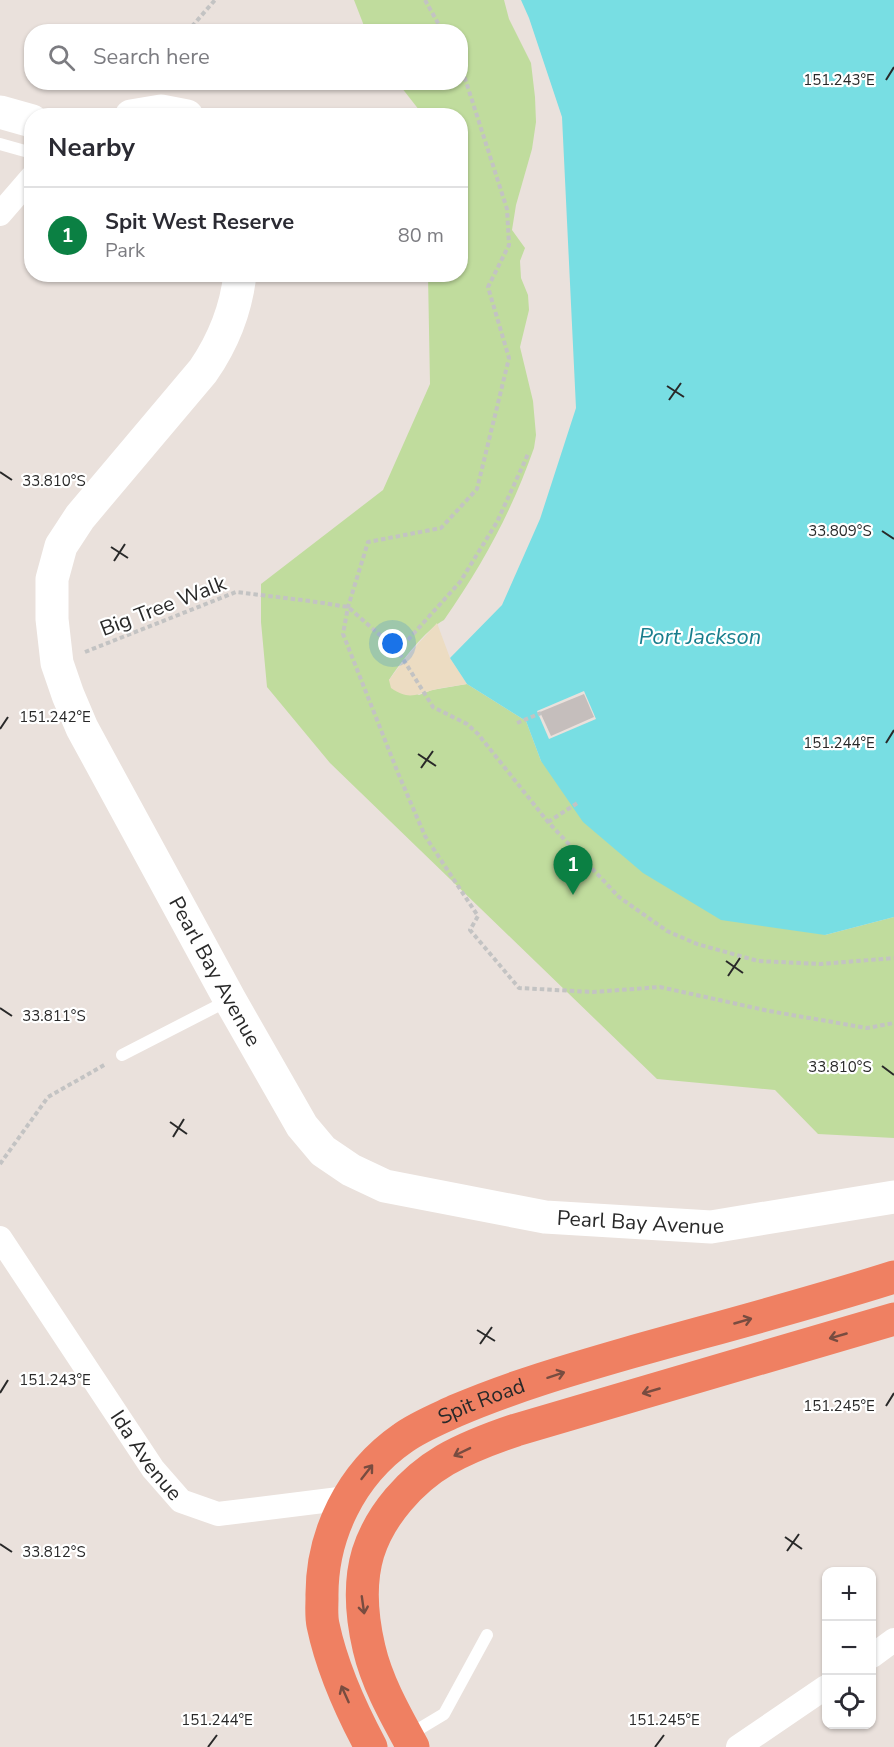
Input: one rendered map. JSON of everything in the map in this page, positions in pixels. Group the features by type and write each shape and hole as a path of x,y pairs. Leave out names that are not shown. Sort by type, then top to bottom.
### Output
{"highway":[{"name":"Spit Road","path":"371,1747 334,1667 322,1622 322,1577 330,1534 346,1498 374,1463 403,1438 439,1418 487,1397 585,1365 894,1277"},
{"name":"Spit Road","path":"410,1741 388,1701 369,1648 362,1595 368,1553 386,1517 413,1484 445,1461 485,1441 894,1318"}],"street":[{"path":"0,112 24,119"},
{"path":"0,214 24,186"},
{"name":"Pearl Bay Avenue","path":"239,282 227,330 217,351 203,371 80,518 61,546 52,579 52,619 57,663 82,728 230,1000 302,1126 323,1150 351,1170 385,1186 545,1217 711,1227 894,1197"},
{"name":"Ida Avenue","path":"0,1238 153,1469 181,1501 218,1514 346,1498"},
{"path":"876,1653 894,1640"},
{"path":"738,1747 822,1690"}],"lane":[{"path":"0,144 24,151"},
{"path":"122,1055 230,1000"},
{"path":"410,1741 444,1714 487,1635"}],"path":[{"path":"195,24 215,0"},
{"path":"425,0 438,24"},
{"path":"468,88 507,209 508,245 488,287 509,358 477,489 441,528 368,542 348,608 343,634 425,836 478,916 470,930 519,988 592,992 660,987 768,1011 867,1028 894,1023"},
{"path":"398,651 460,582 498,522 529,452"},
{"name":"Big Tree Walk","path":"57,663 236,592 348,608"},
{"path":"348,608 398,651 433,707 467,724 478,734 548,822 619,897 667,931 697,944 758,961 821,964 894,958"},
{"path":"517,723 539,714"},
{"path":"548,822 579,802"},
{"path":"0,1164 48,1097 122,1055"}],"green space":[{"path":"354,0 504,0 509,19 531,63 536,122 532,149 516,205 512,230 525,248 520,261 521,278 528,295 529,310 520,347 533,401 536,435 534,448 506,516 471,579 444,620 422,638 389,680 419,695 432,690 467,684 526,721 541,761 825,935 894,917 894,1138 818,1134 775,1090 657,1079 330,763 267,687 261,622 261,584 383,490 430,384 428,282 468,282 468,108 418,108 403,90 468,90 468,24 363,24"}],"sand":[{"path":"437,623 450,658 467,684 412,695 402,694 391,688 389,680"}],"water":[{"name":"Port Jackson","path":"521,0 894,0 894,917 825,935 721,920 643,873 583,822 541,761 526,721 467,684 450,658 502,605 540,519 576,408 562,117"}],"pier":[{"path":"584,691 596,719 549,739 537,711"}],"building":[{"path":"584,694 594,717 551,736 540,712"}],"place":[{"name":"Spit West Reserve","path":"573,895"}]}
